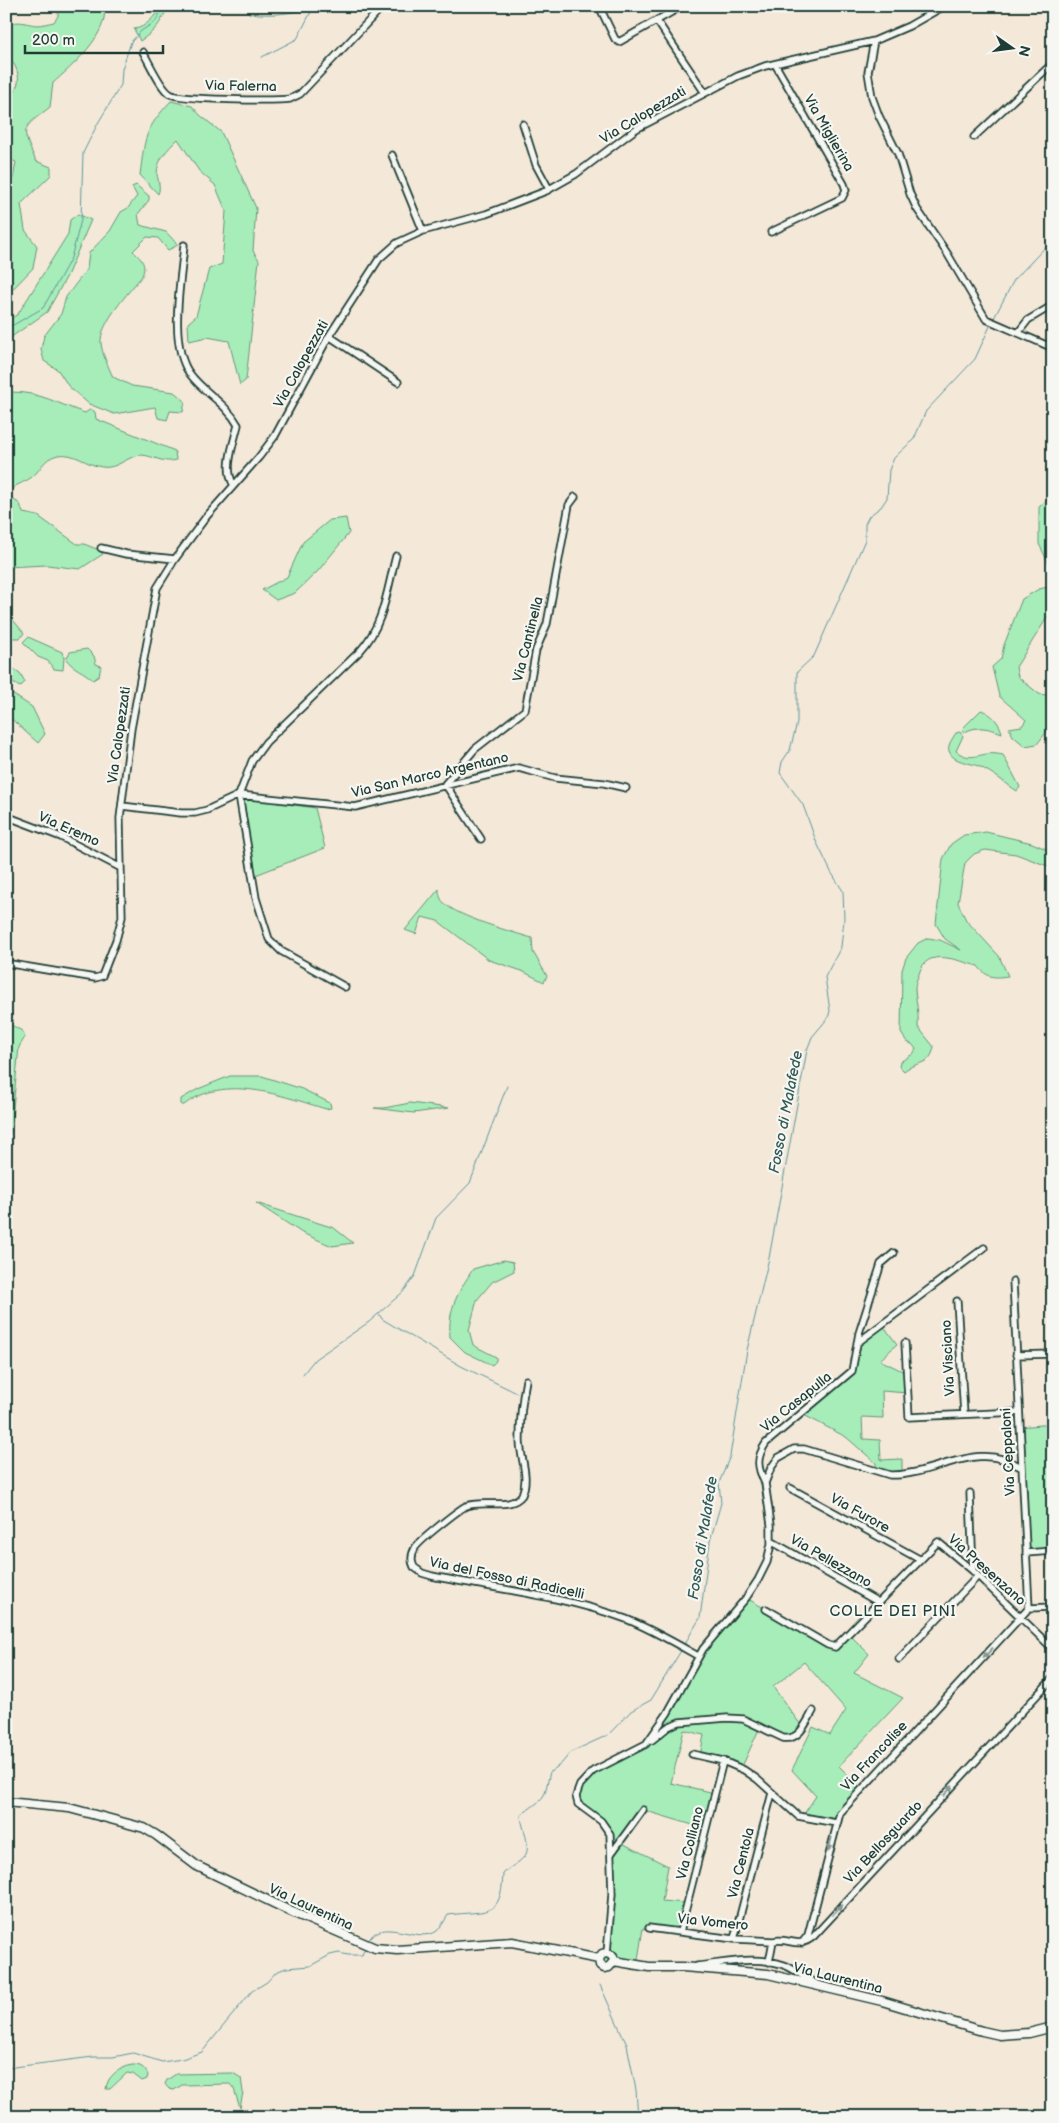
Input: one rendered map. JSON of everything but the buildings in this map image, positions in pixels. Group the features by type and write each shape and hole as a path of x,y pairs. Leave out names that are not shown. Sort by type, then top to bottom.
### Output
{"main road":[{"name":"Via Laurentina","path":"6,1802 69,1808 144,1828 197,1866 366,1945 393,1950 512,1942 598,1959 600,1965 604,1968 609,1967 614,1961 649,1967 682,1967 768,1974 819,1985 992,2034 1013,2035 1053,2027"},
{"path":"598,1959 607,1952 613,1956 614,1961"}],"street":[{"name":"Via Falerna","path":"143,52 166,90 173,95 190,98 290,99 300,94 383,6"},
{"path":"599,6 618,42 624,41 682,6"},
{"name":"Via Calopezzati","path":"11,964 100,978 121,921 123,902 119,837 122,806 131,729 155,594 161,580 206,517 259,457 277,432 330,336 379,259 397,243 422,231 486,214 549,190 576,174 628,135 748,72 874,41 909,26 944,6"},
{"path":"657,21 705,93"},
{"path":"874,41 869,61 869,82 877,112 899,157 912,198 989,322 1053,348"},
{"path":"974,137 1053,63"},
{"name":"Via Miglierina","path":"771,232 842,198 846,190 775,64"},
{"path":"523,124 536,165 549,190"},
{"path":"392,155 422,231"},
{"path":"184,245 178,316 181,353 191,375 228,409 238,424 229,470 230,478 234,485"},
{"path":"1018,333 1028,320 1053,305"},
{"path":"330,336 398,382"},
{"name":"Via Cantinella","path":"445,784 479,745 525,710 536,650 547,624 569,503 575,497"},
{"path":"102,548 126,554 175,559"},
{"path":"345,987 282,951 269,939 255,893 239,795 252,761 266,742 360,651 372,637 381,617 396,556"},
{"name":"Via San Marco Argentano","path":"239,795 355,807 445,784 519,768 555,778 604,783 626,788"},
{"path":"445,784 481,839"},
{"path":"122,806 181,813 195,812 207,810 239,795"},
{"name":"Via Eremo","path":"6,816 62,837 121,868"},
{"path":"857,1343 984,1248"},
{"name":"Via Casapulla","path":"765,1483 758,1464 759,1455 764,1445 772,1436 850,1374 855,1364 857,1343 881,1264 894,1253"},
{"name":"Via Ceppaloni","path":"1012,1281 1029,1608"},
{"name":"Via Visciano","path":"957,1301 964,1414"},
{"path":"905,1343 909,1417 1018,1412"},
{"path":"1016,1355 1053,1354"},
{"name":"Via del Fosso di Radicelli","path":"526,1380 521,1414 520,1442 525,1464 522,1496 512,1502 472,1505 463,1508 418,1544 412,1555 413,1565 422,1573 432,1576 539,1594 572,1602 628,1620 678,1644 698,1656"},
{"path":"646,1744 667,1714 698,1656 746,1598 767,1562 771,1541 771,1525 765,1483 777,1460 797,1449 815,1452 890,1475 904,1474 978,1456 1004,1459 1022,1468"},
{"name":"Via Furore","path":"790,1488 919,1559"},
{"path":"970,1493 973,1571"},
{"name":"Via Pellezzano","path":"771,1541 878,1602"},
{"name":"Via Presenzano","path":"766,1609 834,1647 840,1643 919,1559 938,1542 973,1571 1053,1649"},
{"path":"1026,1552 1053,1552"},
{"path":"899,1659 978,1576"},
{"path":"1021,1618 1029,1608 1053,1607"},
{"name":"Via Francolise","path":"802,1943 808,1935 840,1812 1021,1618"},
{"name":"Via Bellosguardo","path":"802,1943 815,1934 1053,1678"},
{"path":"607,1952 612,1901 611,1854 608,1828 598,1818 578,1804 576,1798 577,1789 594,1771 646,1744 674,1723 726,1718 743,1720 788,1739 802,1730 813,1711"},
{"path":"692,1754 723,1761 749,1773 798,1816 836,1823"},
{"name":"Via Colliano","path":"680,1932 723,1761"},
{"name":"Via Centola","path":"734,1939 772,1793"},
{"path":"611,1854 642,1810"},
{"path":"809,1927 815,1934"},
{"name":"Via Vomero","path":"649,1928 734,1939 773,1941"},
{"path":"769,1962 773,1941 802,1943"},
{"path":"682,1967 746,1960 769,1962 782,1964 819,1985"},
{"path":"788,1978 792,1976 792,1969"}],"green space":[{"path":"57,6 104,6 104,17 101,28 87,49 53,83 50,107 33,120 26,130 27,141 36,161 51,167 51,175 21,204 25,230 37,246 33,268 6,296 6,182 13,179 16,162 6,158 6,97 16,88 18,77 15,65 6,55 6,27 17,22 37,25 54,22 58,16 59,8"},
{"path":"161,6 168,6 160,23 140,41 134,29 146,24"},
{"path":"171,101 192,106 221,132 256,208 253,251 259,260 246,380 240,385 229,341 207,337 189,341 188,323 196,316 209,269 222,264 226,211 215,185 199,171 178,139 164,155 157,169 158,194 140,175 147,135 155,119"},
{"path":"136,185 149,196 149,200 138,214 140,225 166,232 178,245 168,250 158,238 147,237 133,251 143,264 142,276 110,317 102,335 101,343 113,377 132,386 174,392 185,401 183,412 170,411 167,420 158,418 155,407 114,414 89,404 69,387 58,370 44,361 41,349 44,336 61,314 66,297 87,269 89,253 110,231 121,212 128,208 137,196 132,187"},
{"path":"78,214 91,220 67,276 47,312 7,340 6,343 6,322 18,314 68,234 70,220"},
{"path":"11,392 40,396 85,413 91,409 95,412 96,419 175,451 176,460 172,461 142,455 132,457 118,465 107,467 96,466 70,455 58,455 46,461 36,474 28,480 12,488 11,498 20,504 23,513 38,516 77,544 84,544 99,550 103,554 80,569 47,565 6,567 6,395"},
{"path":"1053,495 1053,567 1050,566 1039,544 1039,507"},
{"path":"346,518 349,533 318,571 295,593 276,600 262,590 287,577 303,542 330,520"},
{"path":"1053,586 1053,611 1016,667 1018,677 1039,694 1053,696 1053,724 1037,744 1025,746 1013,736 1009,728 1022,726 1026,720 999,696 992,667 1001,659 1004,645 1022,599 1039,589"},
{"path":"6,617 13,620 24,633 20,638 6,638"},
{"path":"28,637 62,652 64,658 63,670 54,669 48,661 38,657 23,642"},
{"path":"87,649 94,656 96,664 101,666 99,676 93,680 66,659 70,652"},
{"path":"6,664 20,673 25,682 20,687 6,679"},
{"path":"6,690 32,707 45,734 38,743 6,714"},
{"path":"981,710 988,713 994,719 1002,733 983,728 974,728 965,732 962,729"},
{"path":"960,732 963,736 956,751 968,756 1003,755 1020,787 1017,791 985,769 958,760 951,755 949,751 950,744 956,733"},
{"path":"244,798 315,808 325,848 253,876"},
{"path":"986,832 1032,843 1053,852 1053,868 1016,854 985,850 974,854 965,863 958,903 966,920 999,956 1008,976 991,976 978,966 952,959 935,958 928,960 923,965 915,989 918,1027 934,1047 930,1058 904,1071 899,1066 900,1062 913,1054 916,1049 907,1042 901,1033 902,970 906,958 918,943 928,938 940,940 961,950 945,939 936,924 943,859 951,844 964,835"},
{"path":"439,889 444,903 461,914 532,938 533,952 547,976 544,982 522,971 489,960 438,921 422,917 416,934 405,930"},
{"path":"6,1022 22,1031 25,1037 19,1047 11,1129 9,1137 6,1138"},
{"path":"230,1076 262,1076 302,1089 330,1103 331,1108 326,1109 291,1098 254,1090 235,1089 217,1090 200,1095 181,1105 181,1099 198,1089"},
{"path":"410,1103 449,1108 414,1113 374,1108"},
{"path":"256,1203 334,1228 353,1243 332,1246 302,1233"},
{"path":"504,1260 513,1262 514,1271 492,1282 477,1300 469,1330 473,1345 496,1357 496,1361 492,1365 465,1352 450,1337 451,1317 455,1301 473,1269"},
{"path":"882,1324 897,1344 880,1360 906,1373 907,1393 882,1391 883,1418 862,1417 863,1439 880,1440 881,1460 902,1459 902,1474 876,1472 876,1463 846,1437 800,1413 852,1372 857,1343"},
{"path":"1053,1424 1053,1551 1026,1553 1019,1427"},
{"path":"746,1598 834,1647 849,1634 869,1654 854,1673 903,1698 839,1766 861,1788 836,1823 802,1817 816,1796 792,1770 813,1727 830,1735 846,1710 804,1662 773,1687 803,1728 791,1738 760,1727 741,1769 700,1756 704,1735 684,1730 671,1783 715,1793 706,1829 643,1810 620,1842 668,1866 662,1901 687,1903 680,1932 643,1928 637,1966 600,1965 607,1952 610,1828 580,1806 576,1794 589,1775 646,1744 698,1656"},
{"path":"132,2065 144,2068 148,2075 147,2079 142,2081 133,2074 127,2073 110,2089 106,2089 111,2076 123,2068"},
{"path":"233,2073 241,2078 243,2092 240,2108 234,2089 230,2084 182,2085 174,2090 169,2089 165,2084 167,2080 176,2074"}],"waterway":[{"path":"6,329 43,308 71,258 81,220 83,153 98,123 121,85 122,69 131,42 141,31 155,22 164,6"},
{"path":"249,13 282,14 314,6"},
{"path":"262,57 297,39 314,6"},
{"name":"Fosso di Malafede","path":"993,320 1014,280 1053,239"},
{"name":"Fosso di Malafede","path":"684,1645 700,1618 710,1541 721,1503 719,1483 730,1456 747,1350 769,1258 807,1050 812,1037 828,1018 830,1011 825,977 841,947 844,919 843,891 831,872 816,841 803,805 780,773 782,762 790,750 797,723 797,672 814,656 865,540 865,524 869,516 881,507 887,498 889,470 894,458 914,439 926,411 975,359 991,324"},
{"path":"303,1374 315,1359 369,1322 403,1292 415,1276 436,1218 470,1183 507,1086"},
{"path":"379,1314 382,1319 461,1366 517,1393"},
{"path":"368,1942 374,1934 381,1930 420,1935 429,1934 437,1931 448,1915 482,1912 489,1910 495,1905 502,1888 503,1874 522,1859 526,1853 527,1842 521,1815 541,1800 545,1793 550,1772 561,1764 571,1752 608,1735 631,1711 651,1700 682,1649"},
{"path":"6,2068 93,2057 113,2057 133,2053 162,2062 182,2059 202,2052 252,1991 267,1982 276,1972 286,1968 310,1966 330,1955 339,1953 362,1955 365,1948"},
{"path":"600,1985 627,2045 636,2090 638,2117"}],"district":[{"name":"COLLE DEI PINI","path":"893,1611"}]}
